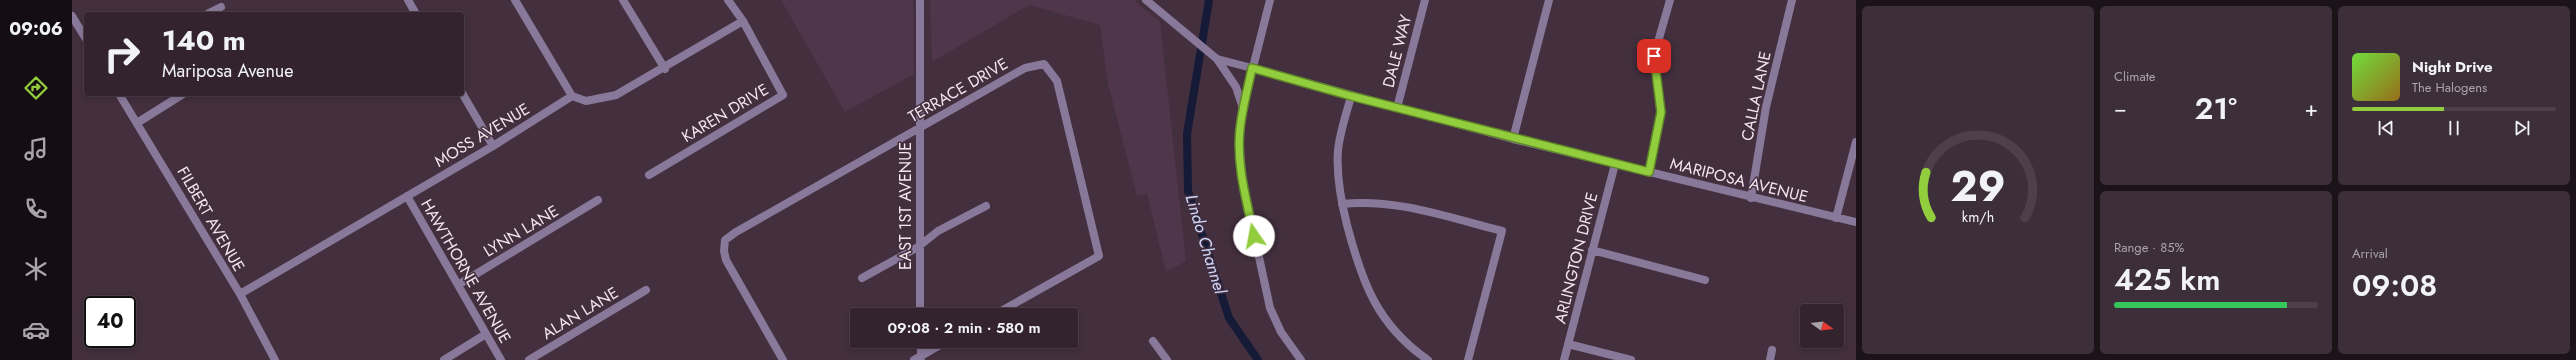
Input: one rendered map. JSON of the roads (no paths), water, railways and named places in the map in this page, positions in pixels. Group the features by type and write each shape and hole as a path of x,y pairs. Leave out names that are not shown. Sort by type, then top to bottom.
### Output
{"street":[{"path":"408,0 415,12"},
{"path":"515,0 572,96 586,101 616,96 665,69 743,22"},
{"path":"623,0 665,69"},
{"name":"KAREN DRIVE","path":"649,174 783,95 743,22 728,0"},
{"name":"EAST 1ST AVENUE","path":"920,0 918,247 920,308"},
{"name":"MARIPOSA AVENUE","path":"1146,0 1217,59 1513,139 1751,198 1856,222"},
{"path":"1270,0 1252,68 1240,129 1242,178 1270,308 1281,332 1301,360"},
{"name":"DALE WAY","path":"1397,108 1425,0"},
{"path":"1513,139 1549,0"},
{"path":"1649,172 1661,112 1654,56 1670,0"},
{"name":"CALLA LANE","path":"1751,198 1766,107 1792,0"},
{"path":"211,12 221,7"},
{"path":"72,16 84,36"},
{"path":"1217,59 1236,86 1244,108"},
{"name":"TERRACE DRIVE","path":"783,360 726,260 724,251 725,240 736,232 1025,68 1044,64 1057,81 1099,256 1006,308"},
{"name":"FILBERT AVENUE","path":"121,96 240,294 275,360"},
{"path":"137,123 180,96"},
{"path":"464,96 493,146"},
{"name":"MOSS AVENUE","path":"240,294 493,146 572,96"},
{"path":"1351,96 1338,150 1338,176 1342,204 1359,269 1370,295 1386,321 1428,360"},
{"path":"1836,218 1856,142"},
{"name":"ARLINGTON DRIVE","path":"1564,360 1615,164"},
{"name":"HAWTHORNE AVENUE","path":"407,196 501,360"},
{"name":"LYNN LANE","path":"458,285 598,200"},
{"path":"1342,204 1366,201 1402,206 1502,231 1468,360"},
{"path":"862,278 918,247 938,231 986,206"},
{"path":"1592,250 1705,280"},
{"name":"ALAN LANE","path":"529,360 646,290"},
{"path":"444,360 486,334"},
{"path":"1153,341 1167,360"},
{"path":"1568,344 1631,360"},
{"path":"914,360 921,358 936,348"},
{"path":"1770,360 1772,350"}],"waterway":[{"name":"Lindo Channel","path":"1209,0 1187,134 1188,191 1229,318 1258,360"}]}
